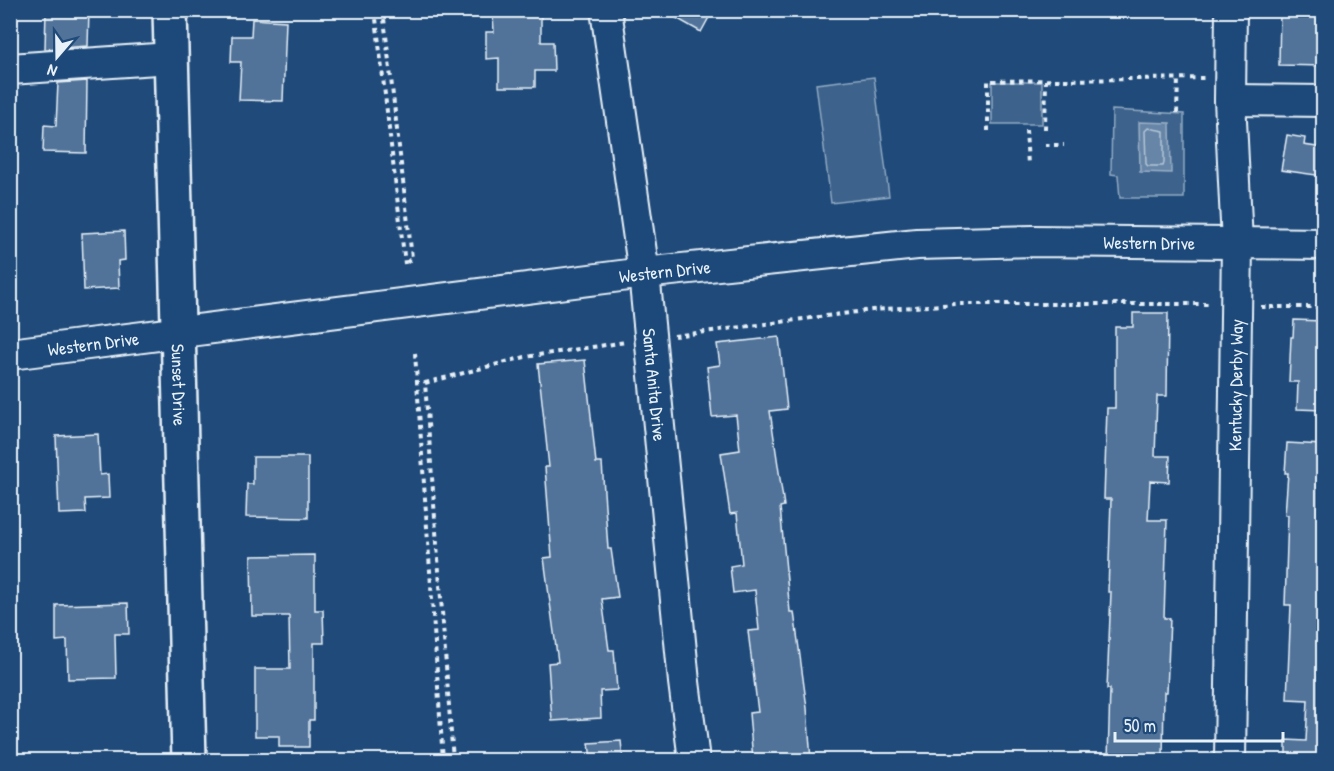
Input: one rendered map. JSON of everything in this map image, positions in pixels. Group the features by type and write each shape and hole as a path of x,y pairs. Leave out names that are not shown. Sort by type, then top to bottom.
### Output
{"main road":[{"name":"Sunset Drive","path":"170,10 189,760"}],"street":[{"name":"Santa Anita Drive","path":"606,10 644,273 684,682 694,760"},
{"name":"Kentucky Derby Way","path":"1230,760 1237,243 1230,100 1231,10"},
{"path":"10,69 171,58"},
{"path":"1230,100 1323,101"},
{"name":"Western Drive","path":"10,354 644,273 917,244 1033,241 1323,244"}],"path":[{"path":"375,10 405,264 412,258 383,10"},
{"path":"1177,113 1178,78"},
{"path":"988,131 988,81 1206,78"},
{"path":"1045,129 1046,80"},
{"path":"1026,130 1028,165"},
{"path":"1045,144 1064,145"},
{"path":"669,336 872,310 956,304 1211,304"},
{"path":"1252,307 1323,307"},
{"path":"453,760 425,383 525,357 626,342"},
{"path":"415,353 443,760"}],"shaded area":[{"path":"874,77 889,196 831,203 816,84"},
{"path":"992,82 1042,82 1042,124 992,124"},
{"path":"1112,110 1184,114 1184,198 1120,198 1118,175 1111,174"}],"water":[{"path":"1139,122 1170,123 1171,173 1140,172"}],"building":[{"path":"89,10 88,46 45,49 46,11"},
{"path":"662,10 713,10 701,32"},
{"path":"1280,10 1323,10 1323,66 1279,65"},
{"path":"541,14 541,42 553,42 554,71 535,71 535,87 499,87 499,58 486,59 486,32 494,32 493,15"},
{"path":"252,19 286,21 283,101 239,100 241,62 231,62 232,36 251,36"},
{"path":"87,81 86,153 43,152 44,125 56,126 58,83"},
{"path":"1287,135 1305,138 1304,145 1323,148 1323,176 1281,170"},
{"path":"124,231 125,260 118,261 119,288 84,290 82,233"},
{"path":"1133,313 1168,313 1167,396 1157,396 1155,456 1170,456 1169,482 1150,481 1148,520 1167,520 1164,618 1170,618 1167,692 1164,692 1163,760 1108,760 1110,689 1107,689 1111,592 1108,592 1111,499 1104,499 1107,408 1115,408 1115,327 1133,327"},
{"path":"1294,320 1323,321 1323,410 1297,409 1298,382 1289,382"},
{"path":"779,337 787,409 770,411 784,506 780,507 790,612 794,612 807,708 811,760 753,760 749,713 758,712 748,631 759,630 755,590 733,593 730,566 742,564 737,513 730,514 721,453 740,450 736,415 712,417 707,367 720,365 717,344"},
{"path":"585,360 596,463 602,463 608,549 611,549 618,597 602,599 609,650 614,650 617,690 600,691 601,718 552,721 548,663 558,662 544,558 552,557 545,467 549,467 538,364"},
{"path":"98,434 100,475 108,474 109,498 85,499 86,513 59,514 56,436"},
{"path":"1287,443 1323,445 1323,760 1286,760 1286,740 1306,741 1308,700 1287,699 1291,605 1285,605 1288,515 1285,515 1288,473 1285,473"},
{"path":"253,457 308,457 308,518 246,517 247,484 253,484"},
{"path":"315,555 315,610 323,610 324,643 314,643 314,720 309,720 309,747 279,747 279,736 255,736 255,669 290,669 289,616 252,616 251,556"},
{"path":"128,603 129,634 115,634 116,678 68,679 67,640 56,641 56,605"},
{"path":"621,741 623,760 591,760 589,743"}]}
